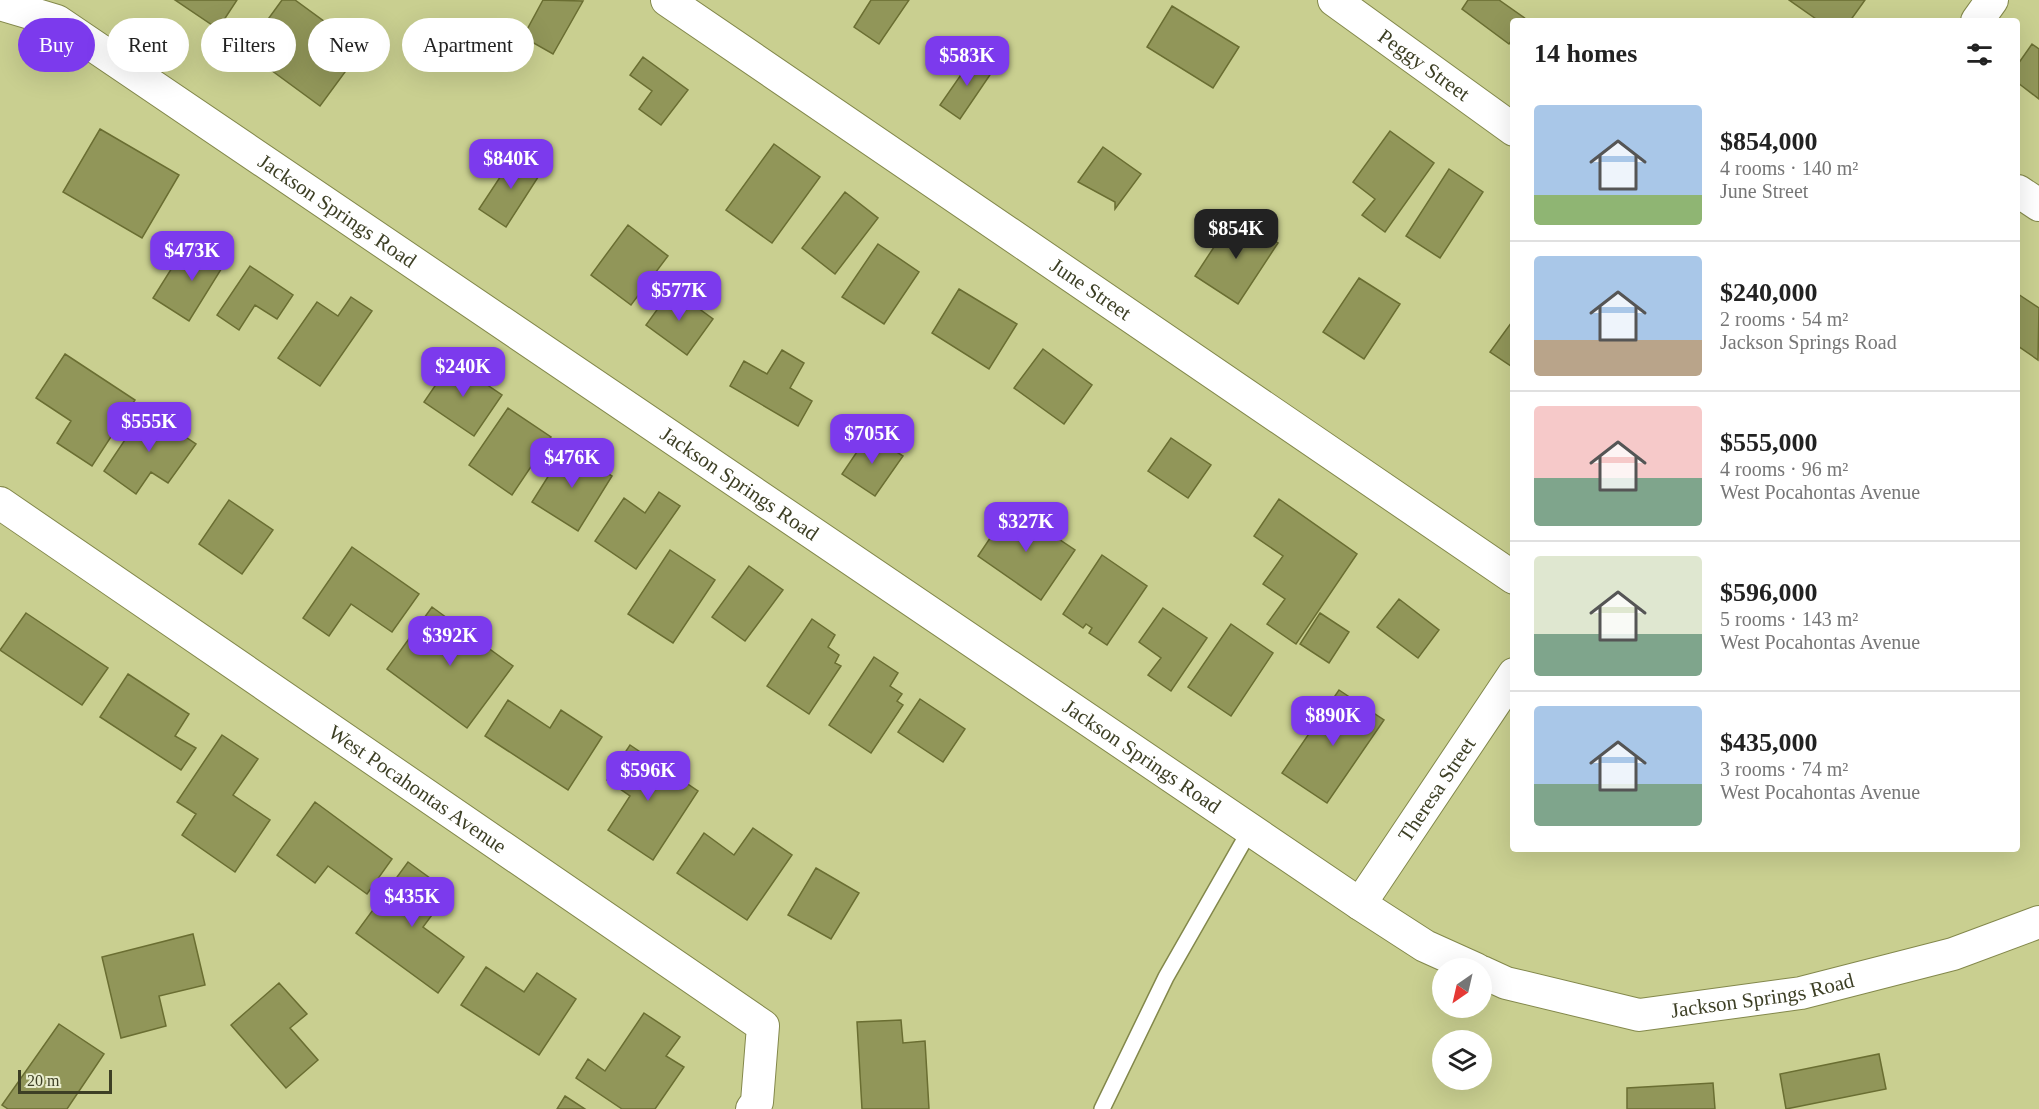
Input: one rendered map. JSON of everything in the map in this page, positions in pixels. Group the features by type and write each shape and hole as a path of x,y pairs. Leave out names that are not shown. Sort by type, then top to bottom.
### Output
{"street":[{"name":"June Street","path":"667,0 1510,575"},
{"name":"Peggy Street","path":"1334,0 1510,127"},
{"path":"1979,18 1992,0"},
{"name":"Jackson Springs Road","path":"0,4 64,10 1250,830 1425,946 1452,958"},
{"path":"2020,192 2039,206"},
{"name":"West Pocahontas Avenue","path":"0,503 764,1026 757,1102 752,1109"},
{"name":"Theresa Street","path":"1360,904 1510,680"},
{"name":"Jackson Springs Road","path":"1492,977 1506,983 1639,1015 1801,993 1953,954 2039,922"}],"lane":[{"path":"1102,1109 1166,977 1250,830"}],"building":[{"path":"175,0 237,0 225,18 202,18"},
{"path":"282,0 295,0 320,18 308,18 308,72 345,72 320,106 274,72 296,72 296,18 269,18"},
{"path":"543,0 583,1 553,54 534,43 533,18"},
{"path":"871,0 909,0 879,44 854,27"},
{"path":"1468,0 1499,0 1525,18 1510,18 1509,44 1462,9"},
{"path":"1789,0 1865,0 1852,18 1815,18"},
{"path":"1172,6 1239,47 1213,88 1147,47"},
{"path":"2032,44 2039,49 2039,99 2020,85 2020,61"},
{"path":"974,56 994,69 960,119 940,105"},
{"path":"643,57 688,90 661,125 639,109 652,91 630,75"},
{"path":"100,129 179,175 142,238 63,192"},
{"path":"1390,131 1434,163 1385,232 1362,215 1375,199 1353,182"},
{"path":"774,144 820,177 772,243 726,210"},
{"path":"1103,147 1141,174 1115,209 1115,202 1078,182"},
{"path":"516,153 542,171 506,227 479,209"},
{"path":"1449,169 1483,192 1440,258 1406,236"},
{"path":"845,192 878,218 835,274 802,248"},
{"path":"1235,215 1278,243 1238,304 1195,276"},
{"path":"628,225 668,256 631,305 591,275"},
{"path":"215,239 233,250 189,321 153,298 175,263 193,274"},
{"path":"878,244 919,272 884,324 842,297"},
{"path":"250,266 293,295 277,319 255,305 239,330 217,315"},
{"path":"1359,278 1400,304 1364,359 1323,332"},
{"path":"672,289 713,319 687,355 646,325"},
{"path":"959,289 1017,324 989,369 932,333"},
{"path":"2020,295 2039,308 2038,360 2020,347"},
{"path":"351,297 372,311 320,386 278,358 317,302 338,316"},
{"path":"1510,324 1510,365 1490,352"},
{"path":"1043,349 1092,385 1064,424 1014,388"},
{"path":"782,350 804,363 790,388 812,401 798,426 730,386 744,361 767,374"},
{"path":"65,354 135,400 92,466 57,443 71,421 36,398"},
{"path":"452,361 502,395 474,436 424,402"},
{"path":"508,408 551,437 512,495 469,465"},
{"path":"145,410 196,444 168,483 151,472 136,494 104,471"},
{"path":"869,434 903,456 875,496 842,474"},
{"path":"1171,438 1211,465 1188,498 1148,471"},
{"path":"566,448 612,476 578,531 532,502"},
{"path":"659,492 680,506 636,569 595,541 624,498 645,513"},
{"path":"1279,499 1357,554 1296,644 1267,624 1285,599 1263,584 1283,556 1254,536"},
{"path":"229,500 273,530 242,574 199,544"},
{"path":"1011,507 1075,550 1041,600 978,556"},
{"path":"352,547 419,594 392,632 351,604 329,636 303,618"},
{"path":"670,550 715,580 673,643 628,614"},
{"path":"1102,555 1147,586 1107,645 1089,633 1092,628 1086,624 1083,628 1063,614"},
{"path":"749,566 783,590 745,641 712,617"},
{"path":"1399,599 1439,630 1418,658 1377,627"},
{"path":"432,607 513,666 467,728 387,669"},
{"path":"1163,608 1207,638 1171,691 1148,675 1161,658 1139,642"},
{"path":"26,613 108,668 82,705 0,650"},
{"path":"1320,613 1349,632 1329,663 1300,644"},
{"path":"812,619 835,635 828,647 839,655 835,663 841,666 809,714 767,686"},
{"path":"1231,624 1273,653 1231,716 1188,687"},
{"path":"874,657 898,673 890,686 902,694 897,701 903,705 871,753 829,725"},
{"path":"128,674 189,714 175,736 196,748 181,770 100,717"},
{"path":"1339,690 1384,720 1327,803 1282,773"},
{"path":"920,699 965,729 943,762 898,732"},
{"path":"508,700 550,728 561,710 602,737 568,790 485,736"},
{"path":"222,735 258,759 233,795 270,820 235,872 182,835 196,814 177,802"},
{"path":"630,745 698,791 653,860 608,830 630,796 607,780"},
{"path":"315,802 392,859 367,894 328,866 315,883 277,855"},
{"path":"753,828 792,855 747,920 677,873 704,833 734,855"},
{"path":"408,862 449,892 423,927 464,957 438,993 356,933"},
{"path":"816,868 859,893 831,939 788,915"},
{"path":"193,934 205,985 159,996 166,1026 121,1038 102,957"},
{"path":"486,967 524,992 537,973 576,999 539,1055 461,1005"},
{"path":"279,983 307,1014 290,1028 318,1060 286,1088 231,1025"},
{"path":"644,1013 680,1037 666,1056 684,1067 655,1109 622,1109 576,1078 588,1059 605,1071"},
{"path":"901,1020 903,1043 925,1041 929,1109 862,1109 857,1022"},
{"path":"59,1024 104,1054 67,1109 8,1109 2,1105"},
{"path":"1879,1054 1886,1089 1786,1109 1780,1074"},
{"path":"1713,1083 1715,1109 1627,1109 1627,1088"},
{"path":"565,1096 585,1109 557,1109"}]}
